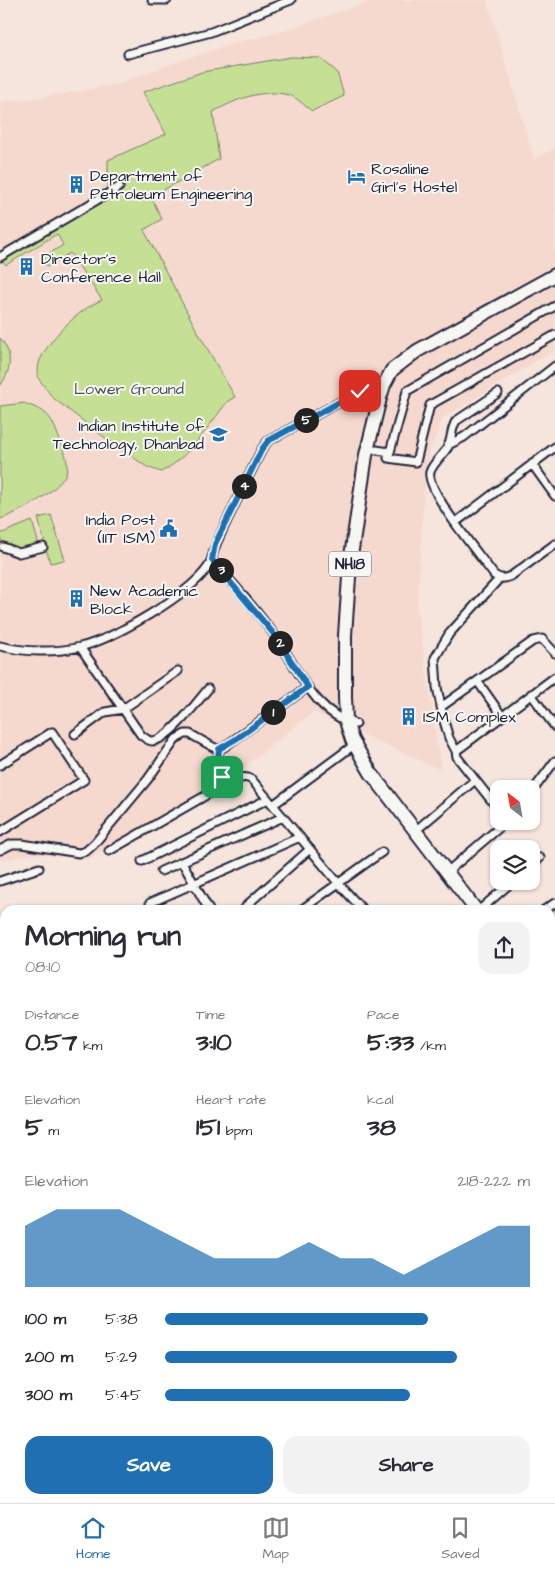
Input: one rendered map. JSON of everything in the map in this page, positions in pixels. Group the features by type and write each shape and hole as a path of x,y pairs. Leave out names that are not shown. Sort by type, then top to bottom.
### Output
{"highway":[{"name":"NH18","path":"478,905 371,773 354,745 345,697 350,563 366,455 384,385 392,370 417,351 555,276"},
{"name":"NH18","path":"450,870 422,826 370,758 351,722 351,676 357,572 364,510 389,394 393,384 402,372 433,352 555,284"}],"street":[{"path":"152,0 168,0"},
{"path":"128,54 211,32 291,0"},
{"path":"0,257 119,186"},
{"path":"555,306 407,391 388,458 416,462 430,405 555,335"},
{"path":"448,446 464,438 555,366"},
{"path":"0,646 13,649 35,650 80,647 150,615 184,590 203,573 212,560 215,544 262,449 268,441 360,391 384,385"},
{"path":"498,393 456,421 448,446 431,469 430,480 441,502 494,575 499,578 505,579 511,576 555,544"},
{"path":"456,522 555,447"},
{"path":"376,450 390,452"},
{"path":"532,464 555,496"},
{"path":"3,547 20,553 43,547"},
{"path":"212,560 273,633 308,687 325,708 351,722"},
{"path":"490,799 457,757 446,731 434,664 439,649 458,624 499,578"},
{"path":"441,708 538,639 546,642 555,653"},
{"path":"80,647 141,735 152,741 176,727 208,689"},
{"path":"75,734 105,712 123,709 178,671"},
{"path":"456,751 555,677"},
{"path":"478,682 502,716"},
{"path":"219,749 236,739 308,687"},
{"path":"531,694 555,727"},
{"path":"0,765 52,732 84,780 0,832"},
{"path":"0,850 12,844 22,844 79,853 86,851 148,779 176,739 185,734 190,734 219,749"},
{"path":"273,806 354,745"},
{"path":"219,749 218,770 222,777 232,781"},
{"path":"540,781 555,761"},
{"path":"109,851 232,781 242,777 248,778 358,905"},
{"path":"422,826 475,780"},
{"path":"142,861 268,799"},
{"path":"161,871 283,817"},
{"path":"450,870 497,830"},
{"path":"150,903 300,837"},
{"path":"248,905 310,849"},
{"path":"308,905 382,852"},
{"path":"182,862 206,905"},
{"path":"0,882 39,868"},
{"path":"486,905 503,890"}],"shaded area":[{"name":"Indian Institute of Technology, Dhanbad","path":"373,0 487,0 534,159 555,148 555,350 443,418 430,450 424,492 417,607 441,770 313,712 240,771 164,819 87,860 35,854 0,860 0,101 38,98 119,84 165,66 234,43 280,32"}],"green space":[{"name":"Lower Ground","path":"291,57 320,58 337,72 344,96 312,111 289,95 279,93 259,94 249,96 213,112 219,159 151,197 162,219 144,230 194,325 235,397 228,401 190,450 161,472 147,467 53,398 38,378 39,363 56,335 84,310 102,300 70,253 47,267 42,258 63,245 57,234 6,265 0,258 108,191 108,160 166,134 143,92 202,72"},
{"path":"0,338 9,356 9,368 0,386"},
{"path":"24,403 40,410 50,418 64,451 67,470 58,485 49,493 17,512 0,519 0,406"},
{"path":"51,515 65,560 50,563 38,518"},
{"path":"32,521 39,545 16,551 1,540 0,534"}],"place":[{"name":"Rosaline Girl's Hostel","path":"357,177"},
{"name":"Department of Petroleum Engineering","path":"76,184"},
{"name":"Director's Conference Hall","path":"27,267"},
{"name":"Indian Institute of Technology, Dhanbad","path":"218,434"},
{"name":"India Post (IIT ISM)","path":"169,528"},
{"name":"New Academic Block","path":"76,599"},
{"name":"ISM Complex","path":"409,716"}],"route":[{"path":"222,777 218,770 219,749 236,739 308,687 273,633 212,560 215,544 262,449 268,441 360,391"}]}
